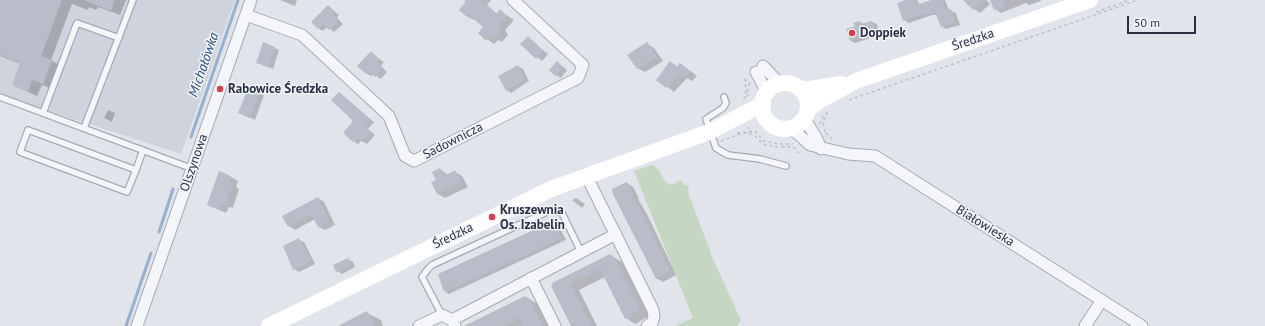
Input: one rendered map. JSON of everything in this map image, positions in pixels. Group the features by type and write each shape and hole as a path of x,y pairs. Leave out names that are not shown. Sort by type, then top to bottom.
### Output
{"street":[{"name":"Olszynowa","path":"137,326 251,0"},
{"name":"Sadownicza","path":"246,15 302,35 389,116 405,156 414,161 578,78 583,65 513,0"},
{"name":"Średzka","path":"800,89 822,88 856,81 1090,0"},
{"path":"780,84 759,69 764,87 764,113 761,123 778,128 789,128 798,125 806,114"},
{"name":"Średzka","path":"806,114 819,101 856,81"},
{"path":"764,99 772,88 780,84 789,84 800,89 806,98 806,114 821,149"},
{"name":"Średzka","path":"709,132 764,99"},
{"name":"Średzka","path":"269,326 506,210 586,175 709,132 761,123"},
{"name":"Białowieska","path":"789,128 797,133 810,146 848,154 874,156 1142,326"},
{"path":"586,175 653,310 654,317 652,323 647,326"},
{"path":"419,326 442,315 453,323 531,278 616,234"},
{"path":"531,278 555,326"},
{"path":"1085,326 1102,300"}],"lane":[{"path":"84,128 133,0"},
{"path":"43,113 77,23 119,38"},
{"path":"0,97 192,169"},
{"path":"724,97 726,103 723,108 706,119 709,132 716,148 720,152 728,155 760,159 786,166"},
{"path":"136,170 28,130 20,152 127,192 136,170 143,150"},
{"path":"442,315 422,277 432,265 552,210 562,213 582,252"}],"path":[{"path":"1130,0 847,99 1138,0"},
{"path":"744,100 746,89 744,79 749,86 746,103"},
{"path":"828,106 824,111 820,124 825,134 823,122 829,110"},
{"path":"755,131 761,123"}],"shaded area":[{"path":"0,0 235,0 181,154 0,95"}],"green space":[{"path":"652,165 656,167 666,182 671,185 681,180 685,185 688,185 689,195 713,259 741,320 737,326 675,326 693,318 634,171"}],"building":[{"path":"0,0 62,0 41,56 52,60 43,84 32,80 28,92 12,85 20,63 0,55"},
{"path":"84,0 115,0 111,11"},
{"path":"467,0 480,0 496,14 500,9 507,16 498,25 501,31 494,38 491,36 486,41 478,33 483,27 468,14 466,16 459,10"},
{"path":"905,0 915,0 916,5 931,0 942,0 946,10 951,9 955,22 941,27 935,12 929,14 928,12 903,21 897,3"},
{"path":"963,0 982,0 973,10"},
{"path":"990,0 1004,0 1006,6 994,10"},
{"path":"328,5 335,12 333,14 339,20 329,30 323,24 318,29 311,22"},
{"path":"860,21 861,24 872,21 876,33 850,41 846,29 855,26 853,23"},
{"path":"528,36 544,51 536,59 520,44"},
{"path":"263,42 275,47 268,67 256,63"},
{"path":"647,42 657,57 637,69 627,55"},
{"path":"371,51 379,59 377,62 383,68 375,77 369,71 366,74 357,66"},
{"path":"557,61 563,67 555,76 549,70"},
{"path":"670,61 677,67 680,63 690,72 685,78 680,73 666,88 656,80"},
{"path":"518,65 525,78 506,91 498,76"},
{"path":"248,88 259,92 250,118 238,113"},
{"path":"339,92 370,119 364,126 371,132 362,142 357,138 353,142 343,133 353,121 331,100"},
{"path":"440,168 444,176 455,170 461,182 437,194 431,182 436,180 432,172"},
{"path":"219,171 231,176 229,182 233,184 225,205 221,203 219,210 207,205"},
{"path":"627,182 633,194 631,195 641,211 670,271 656,279 613,194 612,189"},
{"path":"318,197 329,222 318,227 311,214 288,227 282,216"},
{"path":"553,221 562,238 444,292 438,274"},
{"path":"299,238 311,261 293,270 283,246"},
{"path":"610,254 611,256 613,255 640,310 625,319 600,269 570,284 591,326 571,326 551,286 553,285 552,283"},
{"path":"348,258 351,265 336,272 333,265"},
{"path":"525,296 526,298 528,297 543,326 523,326 518,316 512,323 503,326 464,326"},
{"path":"367,311 375,326 338,326"}],"waterway":[{"name":"Michałówka","path":"191,137 238,0"},
{"name":"Michałówka","path":"159,232 173,189"},
{"name":"Michałówka","path":"126,326 151,253"}],"place":[{"name":"Doppiek","path":"852,33"},
{"name":"Rabowice Średzka","path":"220,89"},
{"name":"Kruszewnia Os. Izabelin","path":"492,217"}]}
